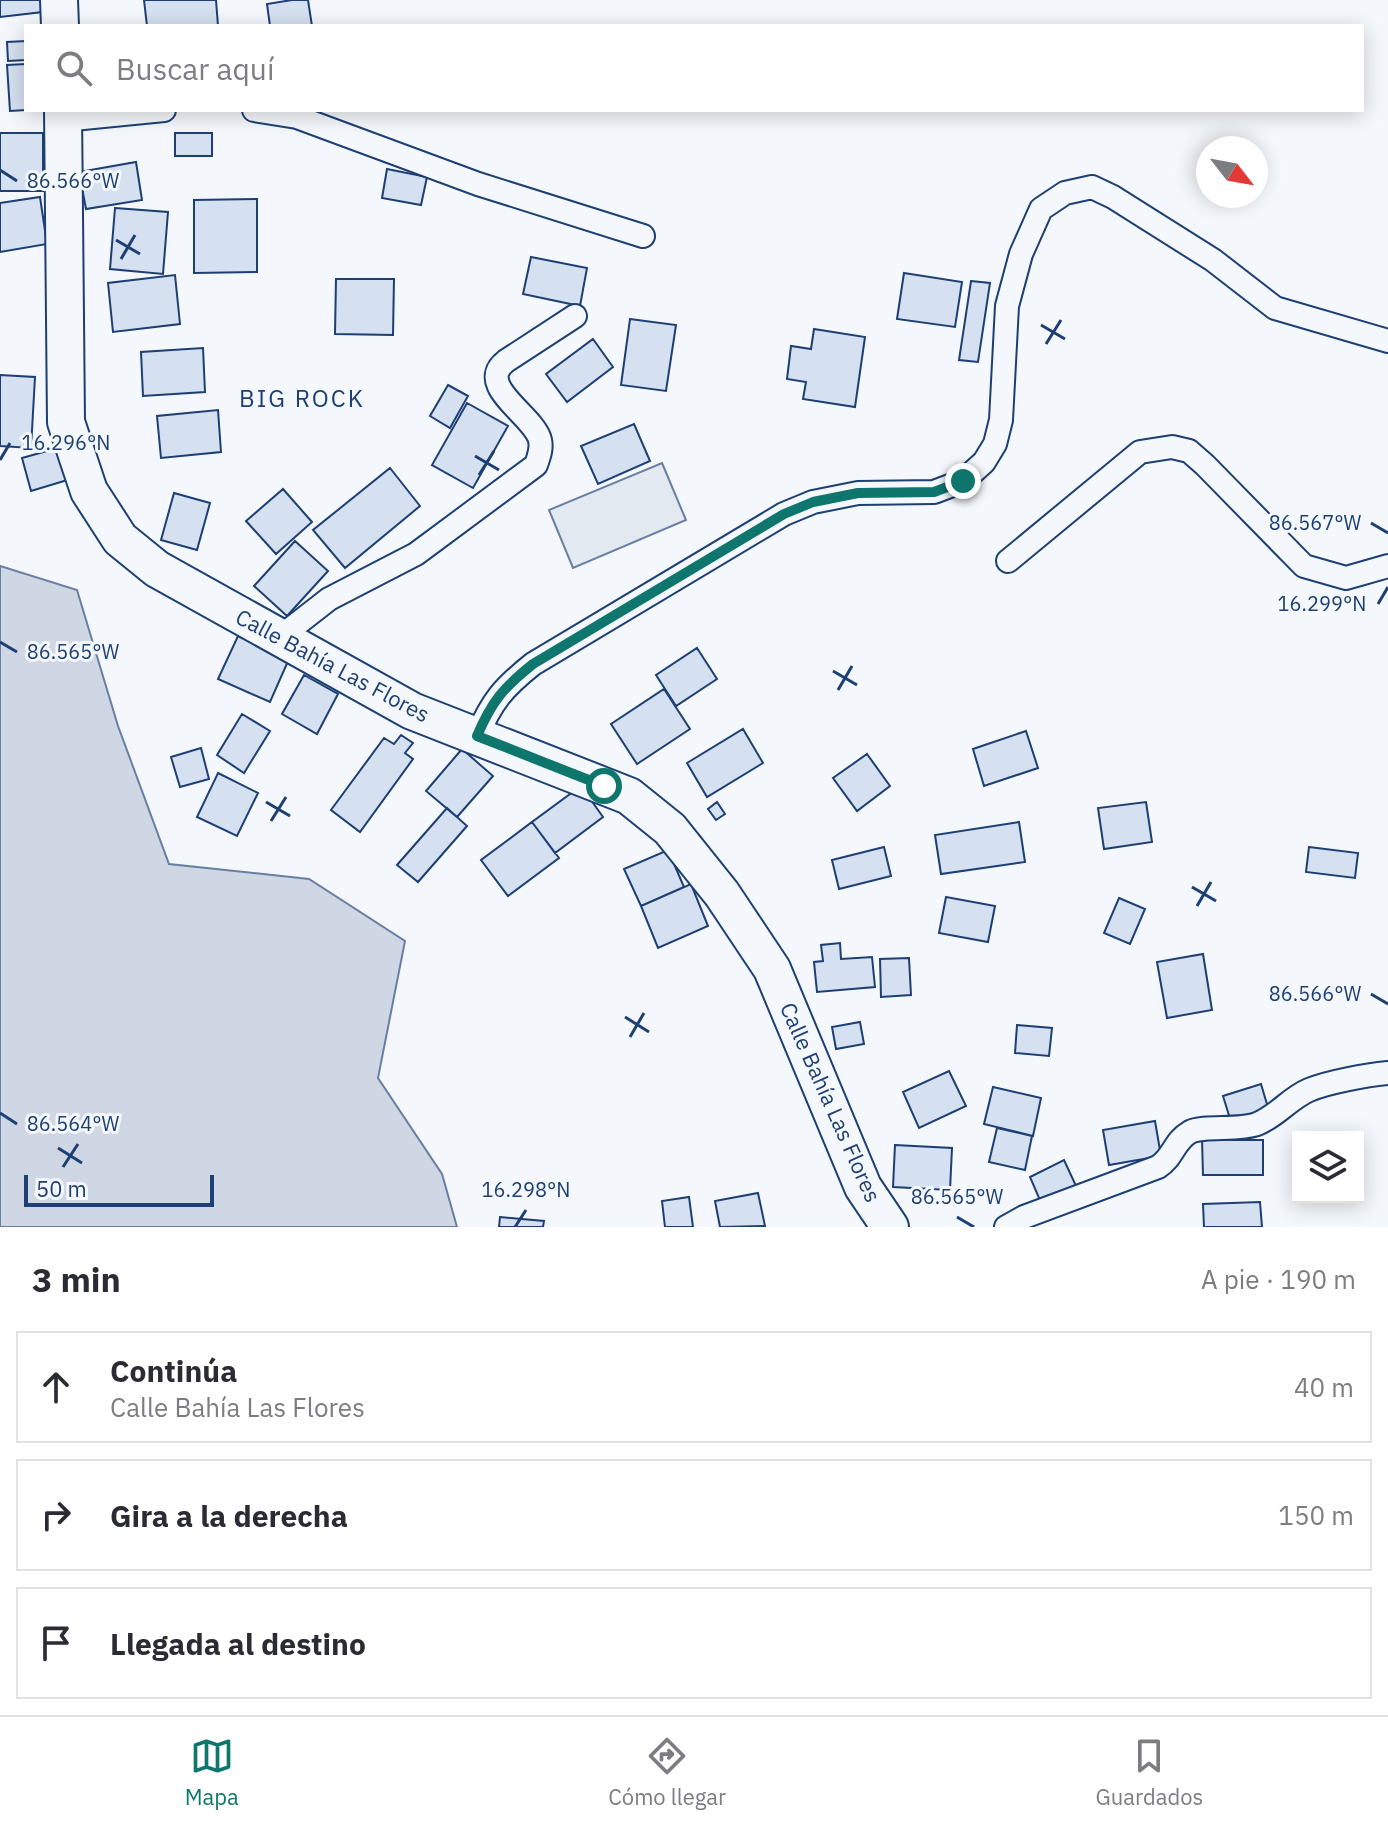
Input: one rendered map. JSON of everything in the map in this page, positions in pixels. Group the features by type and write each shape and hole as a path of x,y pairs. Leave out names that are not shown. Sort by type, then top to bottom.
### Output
{"main road":[{"path":"59,0 60,24"},
{"name":"Calle Bahía Las Flores","path":"63,115 66,422 89,491 120,539 157,569 412,711 629,796 670,829 722,894 772,969 863,1187 890,1227"}],"street":[{"path":"63,115 124,112"},
{"path":"266,112 297,117 478,184 643,236"},
{"path":"477,736 489,707 508,684 533,664 784,514 813,502 858,493 934,492 963,481 984,462 995,444 1001,420 1007,306 1021,254 1041,209 1065,193 1092,187 1113,197 1213,260 1275,308 1388,341"},
{"path":"279,638 329,599 416,554 536,465 540,441 536,430 498,388 497,375 500,365 575,316"},
{"path":"1008,561 1140,452 1172,447 1189,451 1205,465 1304,566 1346,578 1388,566"},
{"path":"1006,1227 1024,1217 1158,1167 1168,1161 1178,1140 1195,1130 1255,1125 1308,1090 1388,1073"}],"shaded area":[{"path":"662,463 686,520 573,568 549,510"},
{"path":"0,566 77,590 118,726 169,864 309,879 405,941 378,1078 442,1174 457,1227 0,1227"}],"building":[{"path":"0,0 50,0 51,11 0,17"},
{"path":"144,0 216,0 218,24 147,24"},
{"path":"308,0 312,24 270,24 267,4"},
{"path":"24,41 24,60 8,61 7,42"},
{"path":"24,64 24,110 10,111 7,65"},
{"path":"0,133 43,133 43,191 0,191"},
{"path":"175,133 212,133 212,156 175,156"},
{"path":"136,162 142,200 86,209 79,172"},
{"path":"387,169 427,177 421,205 382,198"},
{"path":"40,197 47,244 0,252 0,203"},
{"path":"257,199 257,272 194,273 194,200"},
{"path":"115,208 168,212 163,274 110,269"},
{"path":"531,257 587,268 580,306 523,294"},
{"path":"904,273 962,282 955,327 897,319"},
{"path":"175,275 180,324 113,332 108,283"},
{"path":"336,279 394,279 393,335 335,334"},
{"path":"971,281 990,283 978,362 959,360"},
{"path":"630,319 676,325 666,391 621,385"},
{"path":"814,329 865,337 855,407 803,399 806,382 787,379 791,346 811,349"},
{"path":"593,339 613,367 567,402 546,374"},
{"path":"203,348 205,392 143,396 141,352"},
{"path":"0,375 35,377 31,448 0,446"},
{"path":"448,385 468,396 450,428 430,416"},
{"path":"467,403 508,426 473,488 432,465"},
{"path":"218,410 221,452 161,458 157,416"},
{"path":"634,424 650,461 598,484 581,446"},
{"path":"65,446 74,478 31,491 22,458"},
{"path":"390,468 420,506 345,568 313,530"},
{"path":"283,489 312,522 276,554 246,521"},
{"path":"174,493 210,503 197,550 161,540"},
{"path":"295,541 328,571 287,616 254,586"},
{"path":"238,636 289,659 270,702 218,679"},
{"path":"697,648 717,679 676,706 656,675"},
{"path":"304,675 338,694 317,734 282,714"},
{"path":"664,689 690,729 637,764 611,724"},
{"path":"242,714 270,731 244,773 217,755"},
{"path":"743,729 763,763 707,797 687,763"},
{"path":"1026,731 1038,768 984,786 973,749"},
{"path":"401,735 413,743 405,753 413,759 360,832 331,810 384,738 394,744"},
{"path":"201,748 209,779 180,787 171,757"},
{"path":"462,749 493,776 457,817 426,791"},
{"path":"867,754 890,786 857,811 833,778"},
{"path":"218,773 258,793 237,836 197,817"},
{"path":"581,786 603,817 555,853 532,822"},
{"path":"717,802 725,814 716,820 708,809"},
{"path":"1146,802 1152,842 1104,849 1098,808"},
{"path":"447,808 467,826 418,882 397,865"},
{"path":"532,822 559,858 508,896 481,860"},
{"path":"1019,822 1025,862 941,874 935,835"},
{"path":"884,847 891,876 839,889 832,860"},
{"path":"1309,847 1358,853 1355,878 1306,872"},
{"path":"668,850 684,887 641,906 624,869"},
{"path":"691,884 708,926 658,948 641,906"},
{"path":"946,897 995,906 988,942 939,933"},
{"path":"1119,898 1145,909 1130,944 1104,933"},
{"path":"840,943 841,959 872,957 875,987 817,992 814,962 823,961 821,945"},
{"path":"1203,954 1212,1010 1167,1018 1157,962"},
{"path":"909,958 911,995 881,997 880,959"},
{"path":"860,1022 864,1044 836,1049 832,1027"},
{"path":"1017,1025 1052,1028 1049,1056 1015,1053"},
{"path":"949,1071 966,1106 919,1128 903,1092"},
{"path":"1261,1084 1269,1111 1231,1122 1223,1096"},
{"path":"993,1087 1041,1098 1033,1136 984,1124"},
{"path":"1155,1121 1161,1156 1109,1165 1103,1130"},
{"path":"997,1128 1032,1136 1025,1170 989,1162"},
{"path":"1202,1140 1263,1140 1263,1175 1203,1175"},
{"path":"895,1145 952,1148 950,1190 893,1187"},
{"path":"1064,1160 1077,1188 1042,1205 1030,1177"},
{"path":"758,1193 765,1226 720,1227 715,1201"},
{"path":"689,1197 693,1227 665,1227 662,1201"},
{"path":"1260,1202 1262,1227 1204,1227 1203,1204"},
{"path":"500,1217 544,1221 543,1227 499,1227"}],"district":[{"name":"BIG ROCK","path":"302,398"}],"route":[{"path":"604,786 477,736 489,707 508,684 533,664 784,514 813,502 858,493 934,492 963,481"}]}
